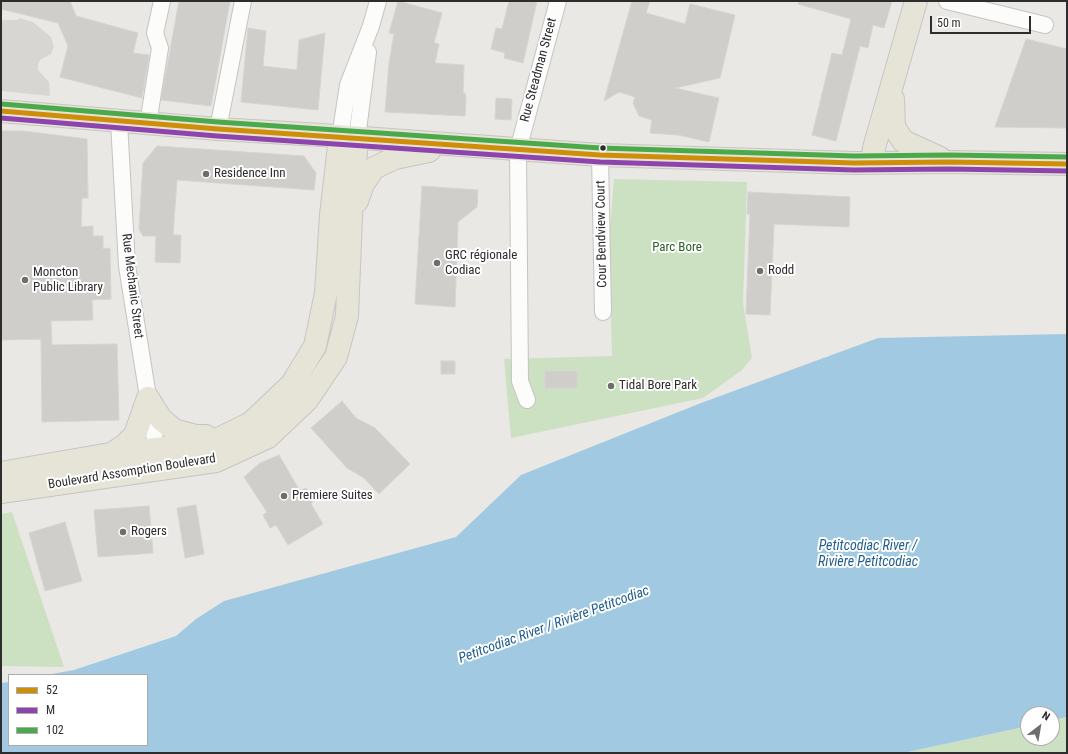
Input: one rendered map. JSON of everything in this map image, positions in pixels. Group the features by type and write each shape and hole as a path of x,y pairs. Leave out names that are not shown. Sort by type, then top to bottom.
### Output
{"main road":[{"path":"872,162 874,148 916,1"},
{"path":"893,82 894,127 903,141 949,162"},
{"path":"1,111 119,122 600,155 854,163 949,162 1067,164"},
{"name":"Boulevard Assomption Boulevard","path":"1,473 110,454 158,459 216,461 268,437 306,400 336,357 347,316 351,217 348,137"},
{"name":"Boulevard Assomption Boulevard","path":"1,492 158,459 210,443 251,423 292,384 315,346 326,293 331,215 348,137"},
{"path":"351,217 363,184 374,168 394,158 456,145"},
{"path":"148,398 161,419 174,430 196,436 225,436"},
{"path":"110,454 125,445 135,435 148,398"}],"street":[{"path":"148,124 160,48 155,33 162,1"},
{"path":"218,129 243,1"},
{"path":"348,137 348,85 371,26 378,1"},
{"name":"Rue Steadman Street","path":"527,400 520,381 518,150 558,1"},
{"path":"947,1 1045,25"},
{"name":"Rue Mechanic Street","path":"119,122 127,266 158,459"},
{"name":"Cour Bendview Court","path":"600,155 603,312"}],"green space":[{"name":"Parc Bore","path":"614,179 747,182 743,303 752,358 742,370 703,398 511,438 504,359 612,356 609,240"},
{"path":"12,512 64,667 1,666 1,514"},
{"path":"1067,717 1067,753 903,753 1020,728 1020,746 1060,746 1060,718"}],"shaded area":[{"path":"19,18 33,22 51,37 54,47 51,54 40,60 38,64 38,70 49,82 50,96 1,91 1,20 18,20"}],"water":[{"name":"Petitcodiac River / Rivière Petitcodiac","path":"1067,334 1067,717 1060,718 1060,706 1020,706 1020,728 903,753 1,753 1,683 8,682 8,746 148,746 148,674 52,674 74,670 176,636 196,619 224,601 456,537 521,475 701,403 878,338"}],"building":[{"path":"1,1 70,1 76,16 138,33 133,53 149,55 142,98 60,77 68,46 58,23 1,9"},
{"path":"179,1 230,1 211,106 161,100"},
{"path":"398,1 442,13 434,43 439,44 435,63 464,65 463,93 465,93 466,99 465,116 385,112 389,63 394,34 389,33"},
{"path":"509,1 537,1 523,63 504,58 505,53 491,49 496,28 502,29"},
{"path":"632,1 650,1 646,13 685,24 690,4 735,15 720,78 675,88 719,98 709,142 678,135 650,133 652,120 639,116 633,103 635,97 619,92 604,101"},
{"path":"799,1 892,1 884,28 873,25 868,48 860,46 836,141 812,135 832,53 842,55 851,19 798,4"},
{"path":"248,28 266,31 263,66 297,70 299,40 325,33 318,110 241,102"},
{"path":"1026,39 1067,49 1067,128 995,127"},
{"path":"496,98 512,99 511,120 495,119"},
{"path":"1,131 24,131 87,139 88,198 82,198 81,227 93,226 93,236 103,236 103,249 110,248 111,299 92,300 93,320 51,321 52,345 117,344 119,420 42,422 41,339 1,340"},
{"path":"157,146 304,156 316,173 314,190 177,180 173,235 181,235 180,263 155,262 156,236 143,236 139,229 143,163"},
{"name":"GRC régionale Codiac","path":"422,186 478,190 477,207 458,222 455,307 415,304"},
{"name":"Rodd","path":"748,192 850,197 849,227 774,224 770,315 746,314 750,214 747,214"},
{"path":"441,361 455,361 455,374 441,374"},
{"path":"545,371 577,371 577,388 545,388"},
{"path":"342,401 356,418 375,428 410,464 379,494 364,478 347,468 311,428"},
{"name":"Premiere Suites","path":"279,455 300,491 306,488 314,500 311,504 323,524 288,545 276,525 270,528 263,515 267,512 244,477 260,463"},
{"path":"196,505 204,554 185,558 177,508"},
{"name":"Rogers","path":"149,506 153,553 98,557 94,510"},
{"path":"65,522 82,581 45,591 29,533"}],"transit line":[{"name":"102","path":"2,104 218,122 600,148 854,156 949,155 1067,157"},
{"name":"52","path":"1,111 218,129 600,155 854,163 949,162 1067,164"},
{"name":"M","path":"1,118 217,136 600,162 854,170 949,169 1067,171"}],"place":[{"name":"Residence Inn","path":"206,174"},
{"name":"GRC régionale Codiac","path":"437,263"},
{"name":"Rodd","path":"760,271"},
{"name":"Moncton Public Library","path":"25,280"},
{"name":"Tidal Bore Park","path":"611,386"},
{"name":"Premiere Suites","path":"284,496"},
{"name":"Rogers","path":"123,532"}]}
